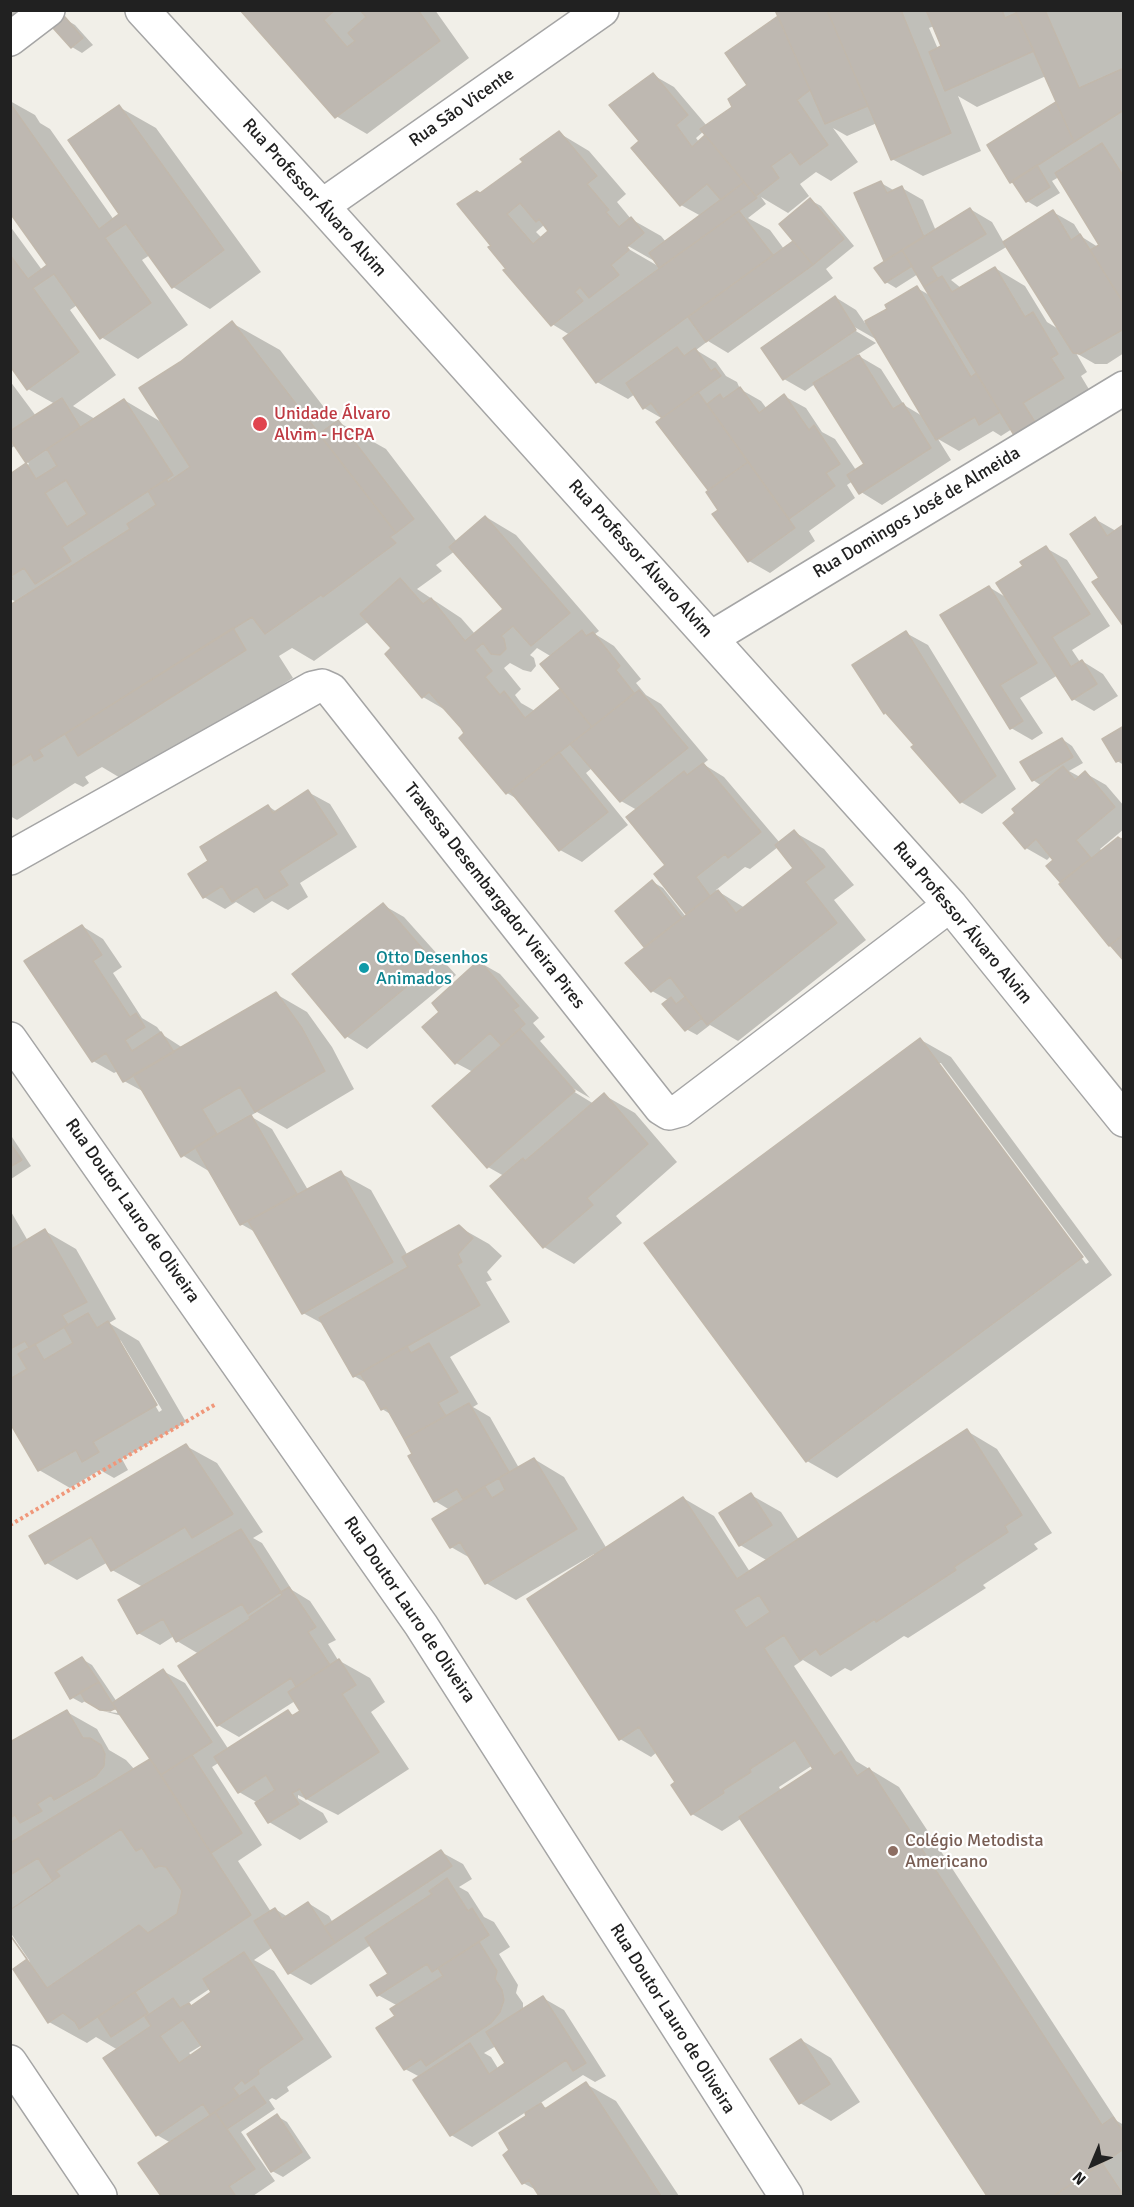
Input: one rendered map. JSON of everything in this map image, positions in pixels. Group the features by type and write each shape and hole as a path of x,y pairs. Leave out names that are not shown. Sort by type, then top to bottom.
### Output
{"street":[{"path":"10,39 48,10"},
{"name":"Rua Professor Álvaro Alvim","path":"142,10 322,206 950,905 1124,1120"},
{"name":"Rua São Vicente","path":"322,206 602,10"},
{"name":"Rua Domingos José de Almeida","path":"711,638 1124,388"},
{"name":"Travessa Desembargador Vieira Pires","path":"10,858 313,688 322,686 331,690 660,1108 669,1113 680,1110 950,905"},
{"name":"Rua Doutor Lauro de Oliveira","path":"10,1039 422,1625 786,2196"},
{"path":"10,2062 100,2196"}],"path":[{"path":"10,1525 253,1382"}],"building":[{"path":"240,10 335,10 324,20 347,47 355,41 348,33 366,17 360,10 418,10 440,41 335,118"},
{"path":"775,10 827,10 868,106 825,124"},
{"path":"827,10 901,10 951,133 891,160"},
{"path":"926,10 1002,10 1005,18 1016,13 1034,51 945,91 929,52 941,46"},
{"path":"1015,10 1124,10 1124,110 1074,142"},
{"path":"1045,10 1124,10 1124,68 1079,88"},
{"path":"778,16 810,90 797,100 828,145 800,165 791,152 771,166 779,178 756,196 700,129 732,107 728,99 747,85 725,53"},
{"path":"65,17 83,38 71,48 53,28"},
{"path":"653,73 688,115 676,125 692,147 705,135 744,182 721,200 707,184 680,206 631,148 639,141 609,105"},
{"path":"1056,102 1074,142 1010,183 987,145"},
{"path":"119,105 224,250 172,288 126,224 105,238 151,303 100,339 54,274 33,288 79,352 27,390 10,366 10,255 28,279 47,265 10,213 10,107 12,106 99,229 119,214 68,140"},
{"path":"559,131 597,176 587,184 609,210 606,212 619,227 631,217 644,233 611,265 619,275 589,298 580,287 575,292 583,301 551,326 503,270 506,269 488,247 491,246 457,204 477,191 480,193 523,162 520,159","holes":["520,203 536,222 539,219 548,231 533,244 507,214"]},
{"path":"1102,143 1124,177 1124,304 1090,250 1099,245 1055,173"},
{"path":"1037,165 1050,187 1026,202 1012,181"},
{"path":"881,181 887,193 902,186 924,237 884,261 854,193"},
{"path":"744,182 757,198 659,268 649,253"},
{"path":"810,198 844,239 813,265 779,224"},
{"path":"970,208 986,234 931,267 938,279 924,287 902,250"},
{"path":"1053,210 1071,240 1080,234 1124,304 1124,329 1080,354 1073,353 1003,242"},
{"path":"739,211 773,255 596,383 563,338"},
{"path":"793,241 813,265 706,342 688,317"},
{"path":"902,250 912,266 885,283 874,268"},
{"path":"995,267 1025,317 1033,312 1058,354 1051,358 1064,378 1023,403 1035,422 1014,435 924,287 942,276 952,292"},
{"path":"917,286 971,377 976,373 1000,412 979,425 975,417 936,440 865,321 887,309 885,305"},
{"path":"835,296 856,330 783,380 761,348"},
{"path":"232,321 396,533 390,537 396,543 323,597 321,595 265,634 252,617 39,750 43,756 34,761 31,754 10,767 10,605 130,529 127,524 156,505 148,491 166,479 168,482 190,467 139,388 180,362"},
{"path":"677,347 684,356 695,348 711,371 715,368 721,376 662,418 651,403 643,409 626,383"},
{"path":"859,355 893,409 903,403 931,448 859,494 847,475 864,464 813,383"},
{"path":"740,387 759,413 784,394 809,430 814,425 840,464 826,473 835,486 789,519 707,404 720,394 723,399"},
{"path":"698,392 748,462 708,490 656,422"},
{"path":"62,398 80,427 26,463 10,439 10,431"},
{"path":"124,399 173,475 62,547 71,561 35,584 24,568 11,576 13,579 10,580 10,474 26,463 36,479 57,466 47,449","holes":["66,480 87,514 67,527 45,493"]},
{"path":"338,420 414,519 396,533 319,434"},
{"path":"748,462 795,528 748,562 712,514 718,510 706,492"},
{"path":"485,516 570,613 531,646 513,626 501,636 506,649 500,655 491,654 483,643 475,650 492,671 485,677 500,695 504,691 525,718 560,689 592,727 506,794 459,738 464,733 461,728 429,692 422,698 385,654 391,648 360,614 400,578 423,604 431,598 465,641 503,609 449,547"},
{"path":"1095,517 1107,536 1124,524 1124,627 1092,582 1099,578 1070,534"},
{"path":"1046,546 1090,614 1052,637 1071,667 1082,660 1097,684 1072,700 996,583 1023,566 1020,562"},
{"path":"989,586 1037,663 1000,685 1023,721 1010,729 940,615"},
{"path":"233,628 246,650 78,756 65,734"},
{"path":"582,630 586,636 593,632 620,666 616,670 634,693 592,727 540,664"},
{"path":"906,631 996,776 960,803 911,747 914,745 885,712 884,714 852,665"},
{"path":"639,690 688,748 620,802 570,744"},
{"path":"1124,726 1124,758 1116,762 1102,739"},
{"path":"1062,738 1073,757 1032,781 1020,762"},
{"path":"559,752 608,812 559,851 510,791"},
{"path":"703,763 761,832 728,858 725,854 696,877 710,896 686,914 654,874 665,865 626,817 684,771 687,775"},
{"path":"1063,766 1075,780 1085,771 1115,807 1076,840 1091,858 1060,882 1046,866 1053,860 1036,839 1025,849 1003,823 1015,813 1012,809"},
{"path":"308,790 337,834 279,871 288,885 265,899 257,886 232,902 222,886 203,898 188,874 208,861 200,847 268,805 273,813"},
{"path":"794,830 825,867 805,882 837,923 707,1025 670,977 651,992 625,963 718,890 736,913 793,868 775,845"},
{"path":"1118,837 1121,839 1124,837 1124,934 1109,946 1059,884"},
{"path":"652,880 682,918 644,947 615,911"},
{"name":"Otto Desenhos Animados","path":"383,903 435,963 345,1038 292,974"},
{"path":"82,925 102,955 93,961 130,1017 136,1013 145,1027 125,1040 132,1051 161,1032 174,1052 123,1082 106,1053 92,1062 24,961"},
{"path":"1124,934 1124,961 1110,945"},
{"path":"479,960 519,1006 513,1010 525,1024 501,1045 490,1033 455,1064 422,1027 439,1012 432,1003"},
{"path":"276,992 302,1028 325,1071 255,1112 240,1087 202,1109 217,1134 181,1157 133,1075"},
{"path":"671,997 676,1004 685,997 702,1018 685,1031 662,1004"},
{"path":"520,1029 575,1091 487,1168 432,1106"},
{"path":"920,1038 1083,1257 806,1462 644,1243"},
{"path":"604,1093 648,1144 587,1198 593,1205 543,1248 490,1186 523,1158 525,1161"},
{"path":"251,1115 297,1194 240,1225 195,1147"},
{"path":"10,1143 22,1160 10,1167"},
{"path":"341,1171 393,1262 302,1314 248,1221"},
{"path":"459,1225 473,1238 458,1254 462,1262 457,1265 480,1305 353,1377 319,1318 408,1267 402,1257"},
{"path":"45,1229 87,1302 62,1315 68,1325 29,1348 25,1341 10,1349 10,1250"},
{"path":"88,1313 97,1328 108,1321 157,1405 93,1442 99,1452 82,1462 76,1450 38,1471 10,1423 10,1379 27,1369 18,1354 35,1344 44,1360 73,1343 64,1327"},
{"path":"429,1343 458,1392 438,1403 446,1416 404,1439 386,1407 381,1410 360,1373 407,1346 411,1353"},
{"path":"469,1403 509,1472 463,1499 457,1489 434,1502 408,1456 412,1454 404,1439"},
{"path":"967,1429 1022,1515 1005,1526 1008,1532 954,1567 956,1570 820,1655 816,1649 800,1660 784,1635 764,1648 834,1756 841,1751 857,1776 869,1768 1102,2125 1113,2117 1124,2132 1124,2149 1055,2195 1057,2196 987,2196 739,1817 813,1769 795,1740 750,1769 751,1772 691,1815 671,1785 675,1782 639,1727 619,1740 527,1599 683,1497 737,1579","holes":["759,1595 770,1612 746,1628 734,1610"]},
{"path":"186,1444 233,1514 192,1538 185,1527 111,1571 91,1537 45,1564 29,1536"},
{"path":"534,1458 577,1529 485,1584 460,1542 450,1548 432,1519 485,1487 492,1498 505,1490 499,1478"},
{"path":"751,1493 772,1525 739,1546 719,1513"},
{"path":"241,1529 281,1592 248,1614 242,1604 176,1642 163,1619 137,1634 118,1600"},
{"path":"289,1587 316,1627 308,1632 330,1665 296,1687 291,1678 217,1726 178,1666 250,1619 249,1617 282,1595 281,1592"},
{"path":"82,1657 99,1682 70,1699 55,1673"},
{"path":"339,1659 356,1685 342,1694 379,1752 306,1799 300,1789 292,1793 299,1804 268,1823 255,1803 275,1790 266,1775 238,1793 214,1757 288,1710 292,1716 300,1711 288,1692"},
{"path":"163,1669 212,1742 161,1775 112,1703"},
{"path":"99,1682 116,1708 110,1711 100,1710 85,1701 80,1692"},
{"path":"67,1710 83,1738 90,1738 101,1745 105,1754 104,1766 96,1776 54,1800 51,1795 37,1804 42,1811 20,1823 15,1815 10,1818 10,1742"},
{"path":"192,1755 242,1833 211,1853 161,1775"},
{"path":"150,1759 251,1915 79,2029 75,2022 63,2013 48,2023 13,1969 27,1959 10,1935 10,1910 53,1881 38,1858 10,1875 10,1843"},
{"path":"121,1829 136,1851 142,1848 155,1868 166,1867 182,1891 177,1914 148,1933 139,1925 47,1988 10,1935 10,1910 60,1876 56,1871"},
{"path":"441,1850 452,1866 335,1943 324,1927"},
{"path":"447,1878 468,1911 472,1908 489,1935 432,1972 427,1964 377,1996 370,1985 388,1974 365,1938 432,1894 429,1891"},
{"path":"308,1902 335,1943 288,1974 254,1921 275,1908 282,1919"},
{"path":"479,1942 497,1971 495,1979 502,1990 504,2000 500,2012 491,2023 426,2066 421,2059 404,2070 376,2028 395,2016 390,2009 443,1976 438,1968"},
{"path":"244,1952 303,2039 258,2070 259,2074 245,2084 242,2080 233,2088 239,2096 210,2115 203,2104 156,2136 103,2058 151,2026 145,2017 173,1998 180,2008 189,2003 191,2006 211,1992 203,1979","holes":["183,2020 202,2047 179,2063 160,2036"]},
{"path":"135,1992 148,2013 111,2037 98,2017"},
{"path":"543,1996 586,2063 573,2071 566,2060 450,2136 413,2080 470,2043 489,2074 505,2063 486,2032"},
{"path":"801,2039 830,2084 799,2104 770,2059"},
{"path":"586,2082 661,2196 539,2196 529,2180 522,2184 503,2155 509,2150 499,2133 526,2116 525,2113 541,2103 545,2109"},
{"path":"254,2086 266,2103 227,2129 215,2112"},
{"path":"215,2112 255,2169 229,2186 235,2195 233,2196 161,2196 138,2163"},
{"path":"277,2114 302,2152 271,2172 247,2134"},
{"path":"1102,2163 1124,2196 1055,2195"}],"place":[{"name":"Unidade Álvaro Alvim - HCPA","path":"260,424"},
{"name":"Otto Desenhos Animados","path":"364,968"},
{"name":"Colégio Metodista Americano","path":"893,1851"}]}
